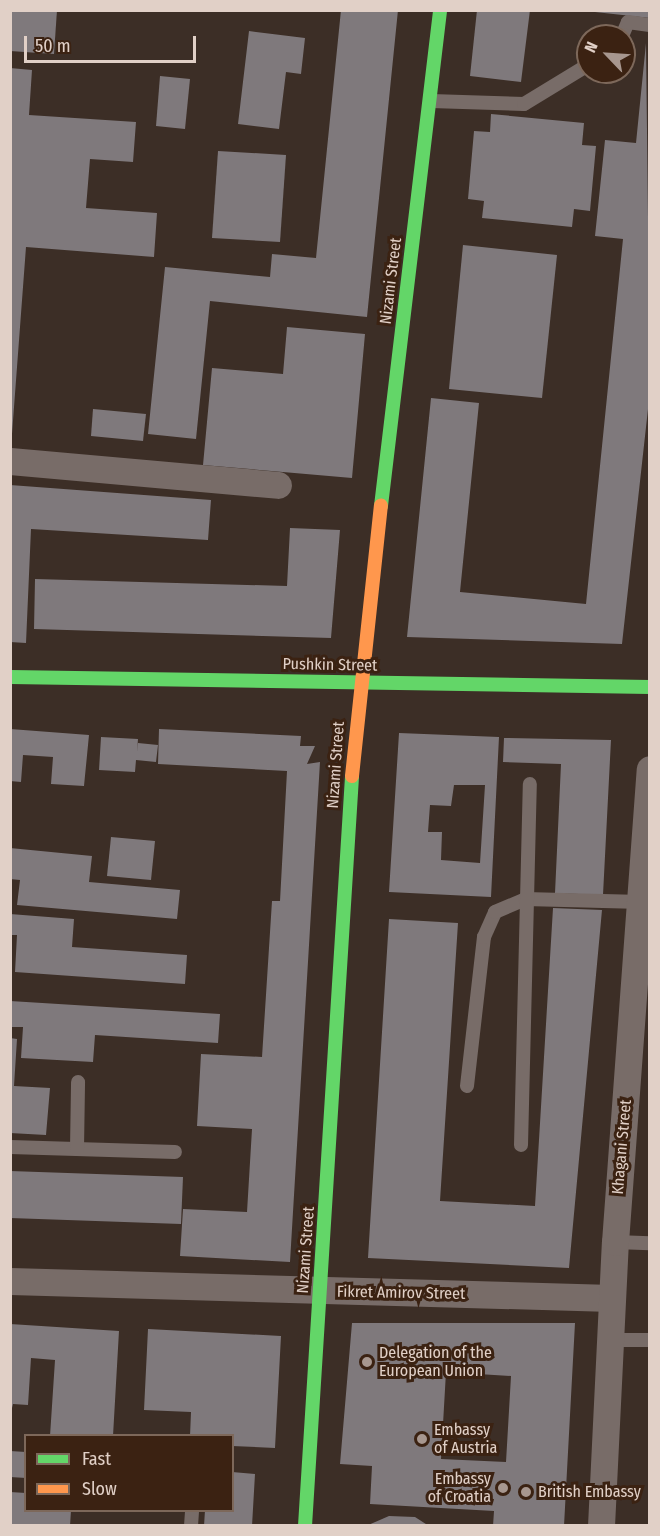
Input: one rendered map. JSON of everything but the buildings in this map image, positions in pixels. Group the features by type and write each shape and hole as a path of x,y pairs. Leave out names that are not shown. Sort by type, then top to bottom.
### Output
{"street":[{"name":"Nizami Street","path":"304,1526 361,682 440,10"},
{"path":"10,461 278,484"},
{"name":"Pushkin Street","path":"10,677 650,687"},
{"name":"Khagani Street","path":"601,1526 615,1242 642,902 650,769"},
{"name":"Fikret Amirov Street","path":"10,1281 612,1298"}],"lane":[{"path":"627,24 628,22 650,25"},
{"path":"431,101 524,104 576,72"},
{"path":"521,1145 525,899 530,784"},
{"path":"467,1086 489,919 525,899 642,902"},
{"path":"77,1149 78,1082"},
{"path":"10,1147 175,1152"},
{"path":"615,1242 650,1243"},
{"path":"610,1340 650,1340"}],"traffic: fast":[{"path":"381,506 440,10"},
{"path":"10,677 650,687"},
{"path":"305,1526 352,776"}],"traffic: slow":[{"path":"352,776 381,506"}],"place":[{"name":"Delegation of the European Union","path":"367,1362"},
{"name":"Embassy of Austria","path":"422,1439"},
{"name":"Embassy of Croatia","path":"503,1488"},
{"name":"British Embassy","path":"526,1492"}]}
